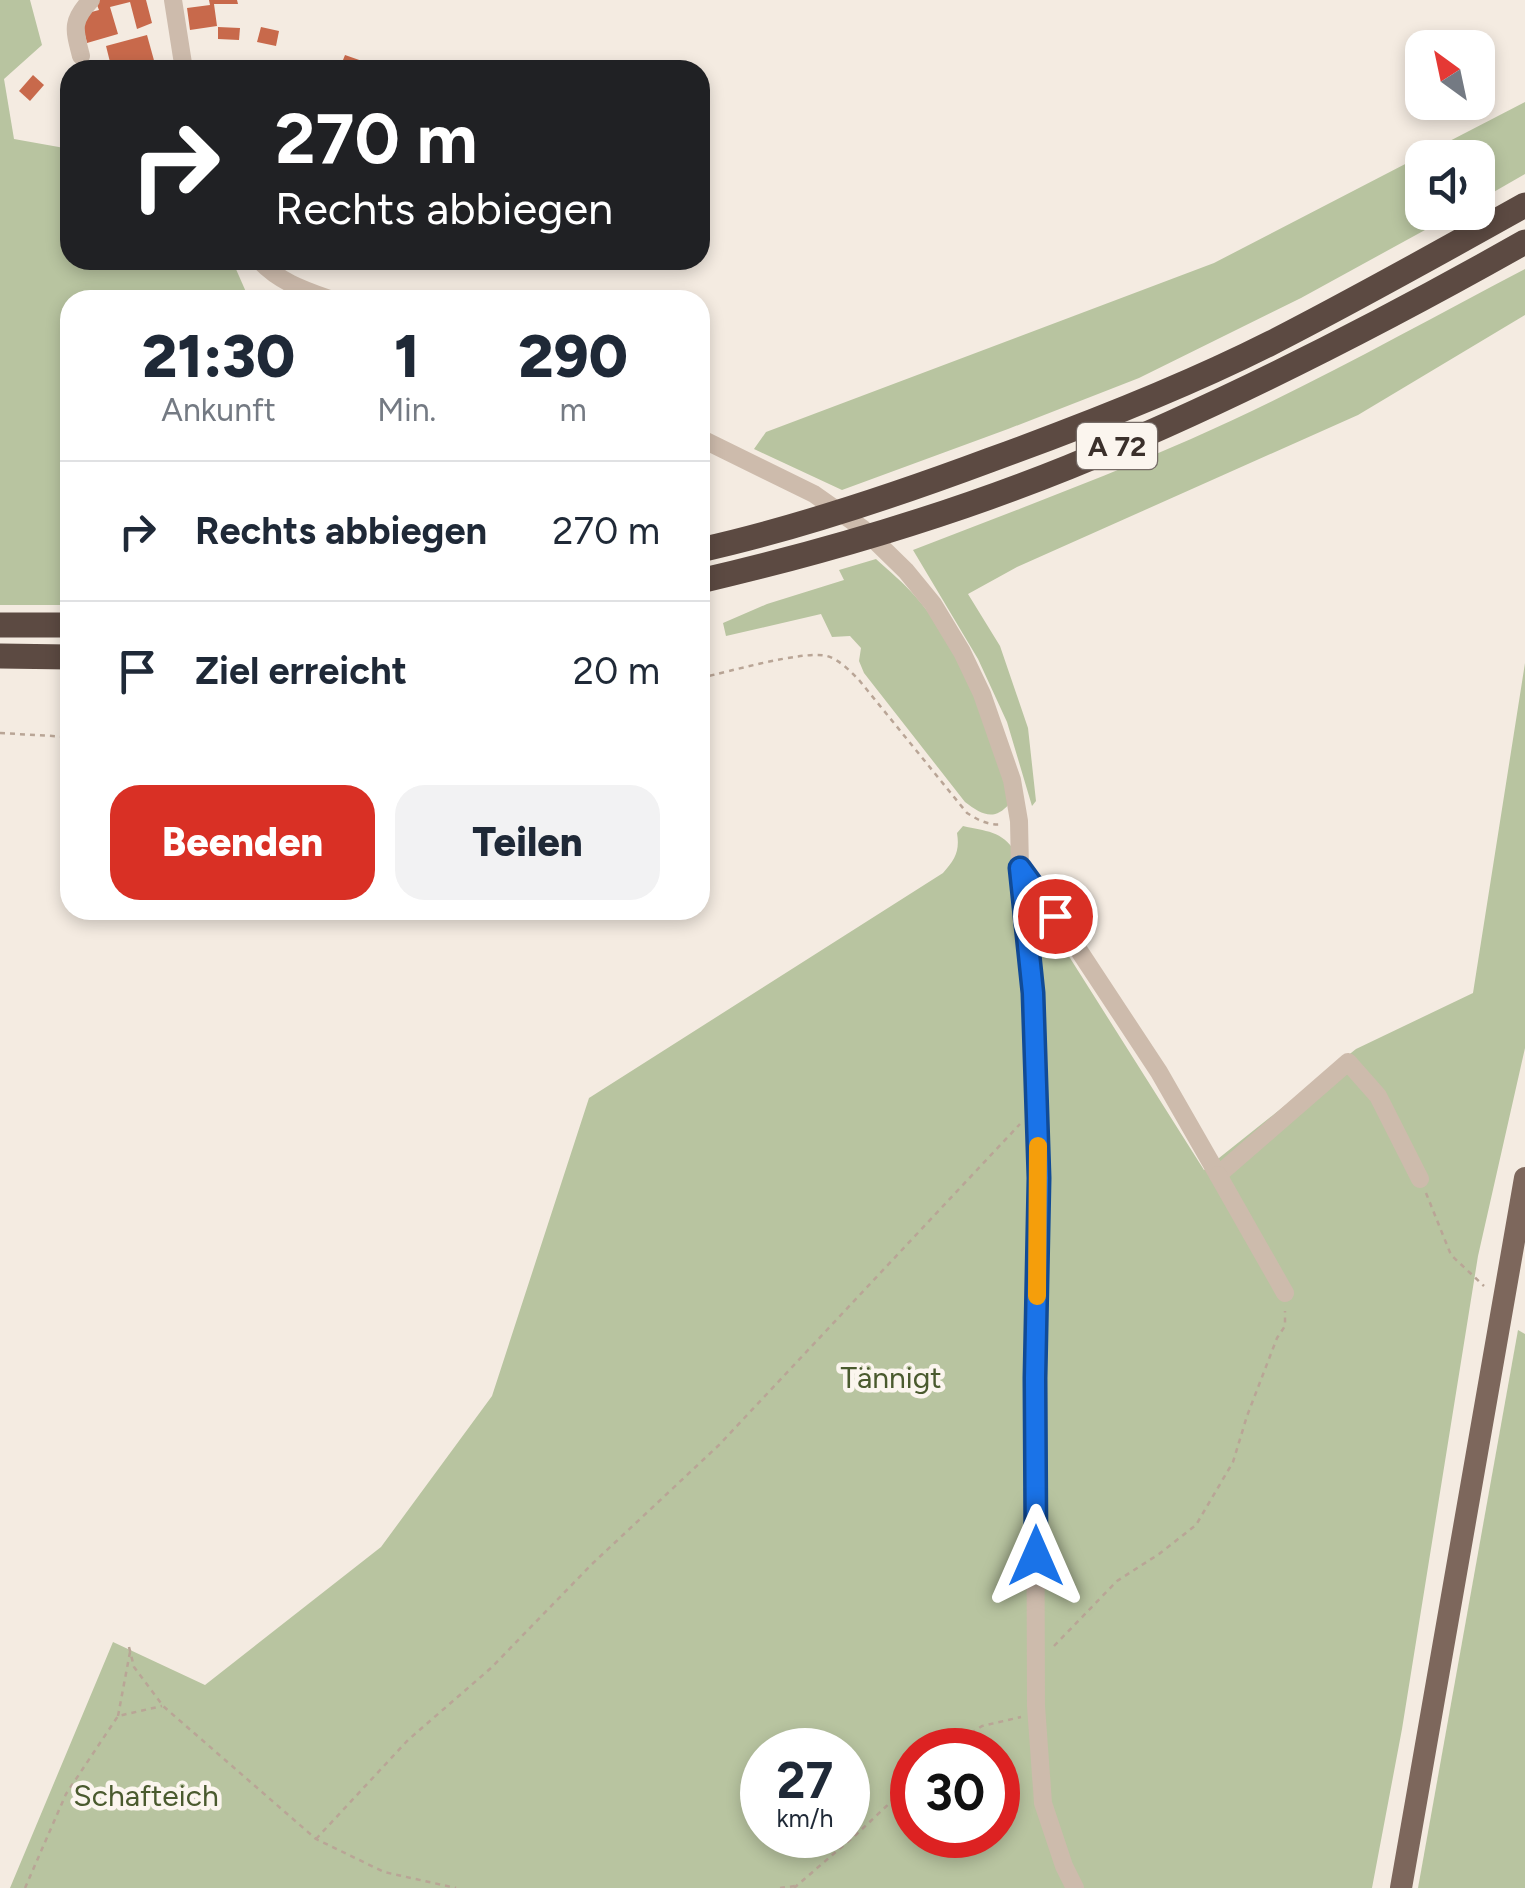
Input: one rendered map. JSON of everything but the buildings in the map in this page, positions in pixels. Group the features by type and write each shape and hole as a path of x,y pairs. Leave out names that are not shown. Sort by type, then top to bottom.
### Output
{"highway":[{"name":"A 72","path":"710,547 926,484 1133,404 1268,344 1525,205"},
{"name":"A 72","path":"710,579 941,513 1068,468 1278,372 1525,242"},
{"path":"0,624 60,626"},
{"path":"0,656 60,657"}],"main road":[{"path":"1400,1888 1525,1178"}],"street":[{"path":"80,56 75,23 92,0"},
{"path":"172,0 182,60"},
{"path":"270,270 305,290"},
{"path":"710,443 814,494 862,528 906,571 933,604 962,652 982,694 1012,780 1033,993 1039,1178 1035,1378 1037,1721 1043,1803 1075,1888"},
{"path":"1020,868 1159,1072 1285,1292"},
{"path":"1218,1176 1348,1062 1378,1096 1420,1179"}],"path":[{"path":"710,676 792,658 828,656 859,680 967,813 996,825 1019,821"},
{"path":"0,732 60,736"},
{"path":"316,1839 408,1740 491,1668 591,1564 718,1444 1037,1106"},
{"path":"1420,1179 1451,1255 1502,1304"},
{"path":"1036,1665 1117,1581 1196,1526 1232,1462 1277,1338 1285,1326 1285,1292"},
{"path":"24,1888 66,1794 118,1716 129,1649 134,1667 163,1706 316,1839 384,1872 456,1888"},
{"path":"118,1716 163,1706"},
{"path":"979,1728 1023,1716 1037,1721"},
{"path":"780,1888 795,1887 890,1803"}],"green space":[{"path":"0,0 30,0 42,45 4,79 14,139 60,147 60,270 236,270 245,290 60,290 60,605 0,605"},
{"path":"1525,102 1525,174 1495,191 1495,140 1452,140"},
{"path":"1405,164 1405,230 1425,230 1301,298 1139,378 842,490 754,449 766,432 1214,263"},
{"path":"1525,269 1525,315 1358,415 1017,567 968,594 1000,646 1028,728 1036,801 1032,806 1007,722 978,659 913,550 1234,420"},
{"path":"876,559 933,619 976,694 996,748 1009,804 998,813 982,813 965,802 864,673 859,661 861,648 850,636 832,637 821,614 726,636 723,623 767,604 844,580 839,570"},
{"name":"Tännigt","path":"1525,663 1525,1048 1478,1256 1402,1729 1372,1888 10,1888 113,1642 205,1685 381,1547 492,1396 589,1098 943,873 956,855 957,833 963,826 993,833 1015,852 1025,936 1046,920 1204,1170 1356,1049 1473,993"},
{"path":"1518,1330 1525,1334 1525,1888 1418,1888"}],"slow traffic":[{"path":"1037,1296 1038,1146"}],"route":[{"path":"1036,1556 1039,1178 1033,993 1020,868 1055,916"}],"park label":[{"name":"Schafteich","path":"146,1795"}]}
